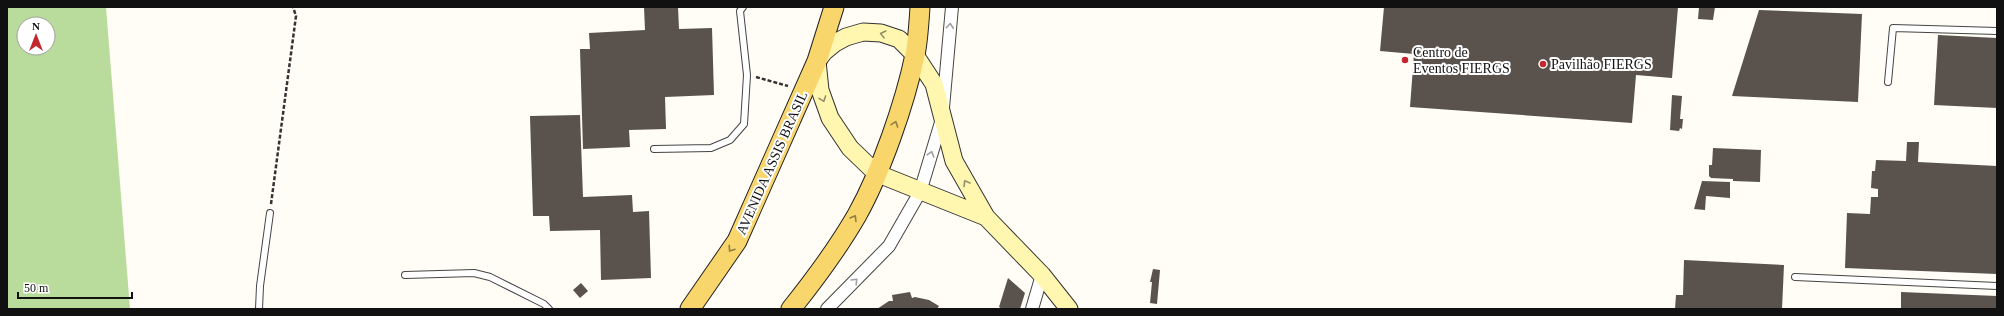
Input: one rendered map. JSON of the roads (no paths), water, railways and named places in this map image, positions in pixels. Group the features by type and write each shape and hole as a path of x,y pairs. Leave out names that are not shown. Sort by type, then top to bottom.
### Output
{"main road":[{"name":"AVENIDA ASSIS BRASIL","path":"690,309 737,241 817,61 833,7"},
{"path":"791,309 834,252 858,213 876,173 896,121 915,55 920,7"},
{"path":"986,217 920,192 876,173 850,148 830,118 820,90 817,61 824,52 835,43 846,37 863,32 881,33 899,40 915,55 934,84 954,161 986,217 1042,275 1069,309"}],"street":[{"path":"828,309 889,246 920,192 942,119 952,7"},
{"path":"1032,309 1042,275"}],"lane":[{"path":"654,149 712,148 730,140 744,124 747,75 740,11 743,7"},
{"path":"1888,82 1893,28 1997,31"},
{"path":"259,309 260,286 270,213"},
{"path":"405,275 474,273 490,277 544,304 549,309"},
{"path":"1795,277 1997,286"}],"place":[{"name":"Centro de Eventos FIERGS","path":"1405,60"},
{"name":"Pavilhão FIERGS","path":"1543,64"}]}
